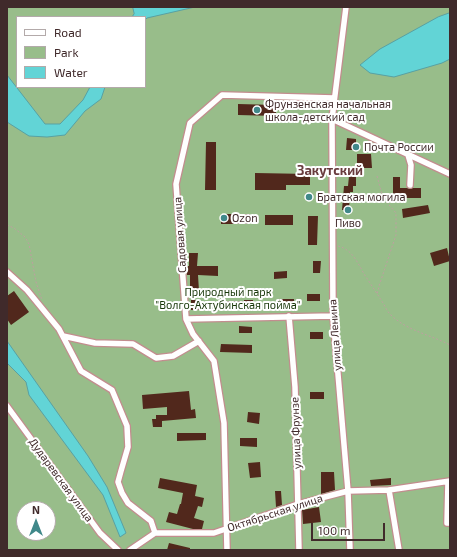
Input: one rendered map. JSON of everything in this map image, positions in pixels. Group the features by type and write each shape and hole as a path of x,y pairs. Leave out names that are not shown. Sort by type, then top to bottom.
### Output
{"street":[{"name":"улица Ленина","path":"346,7 332,119 332,245 333,316 348,492 350,550"},
{"name":"Садовая улица","path":"227,550 224,424 214,361 193,334 186,319 176,184 190,123 222,95 334,98"},
{"path":"332,119 450,174"},
{"path":"408,155 412,165 410,185"},
{"path":"7,272 27,290 59,329 81,372 112,390 127,426 128,447 118,482 128,503 151,521 155,533 130,550"},
{"name":"улица Фрунзе","path":"289,316 295,386 300,550"},
{"path":"186,319 333,316"},
{"path":"62,336 95,342 133,344 156,358 173,356 199,341"},
{"name":"Дударевская улица","path":"7,406 100,533 118,550"},
{"name":"Октябрьская улица","path":"155,533 214,533 298,504 348,492 389,490 449,482 447,523 450,524"},
{"path":"389,490 399,550"}],"path":[{"path":"377,176 383,198 396,213 396,235 377,294"},
{"path":"7,224 25,237 29,244 36,282 42,301"},
{"path":"332,245 343,247 352,253 390,315 416,331 450,345"}],"green space":[{"name":"Природный парк \"Волго-Ахтубинская пойма\"","path":"7,7 450,7 450,550 7,550"}],"water":[{"path":"133,7 195,7 146,19 146,16 133,16 134,14"},
{"path":"450,13 450,59 442,63 394,77 370,73 360,65 380,49 438,17"},
{"path":"7,75 45,124 60,124 83,100 89,88 105,88 101,99 85,111 65,135 47,137 29,136 7,122"},
{"path":"7,341 88,456 107,487 126,533 120,537 103,495 29,395 26,382 7,363"}],"building":[{"name":"Фрунзенская начальная школа-детский сад","path":"238,104 276,105 276,116 238,115"},
{"path":"347,138 356,139 356,150 346,150"},
{"path":"206,142 216,142 216,190 205,190"},
{"path":"357,154 371,154 372,168 357,168"},
{"path":"255,173 310,174 310,185 286,185 286,190 255,190"},
{"path":"349,176 356,176 356,186 353,186 353,192 350,192 349,210 342,210 344,186 348,186"},
{"path":"393,177 400,177 400,188 421,188 421,198 400,198 400,200 393,200"},
{"path":"428,205 430,213 403,218 402,209"},
{"path":"221,214 250,214 249,224 221,224"},
{"path":"265,215 293,215 293,225 265,225"},
{"path":"308,216 318,216 317,245 308,245"},
{"path":"447,248 450,261 434,266 430,253"},
{"path":"189,253 198,253 197,266 218,266 218,276 198,275 199,291 190,291 190,275 187,275"},
{"path":"313,261 321,261 320,273 313,273"},
{"path":"287,271 287,278 274,279 274,272"},
{"path":"14,291 29,312 11,325 7,319 7,296"},
{"path":"307,294 320,294 320,301 307,301"},
{"path":"279,299 294,299 294,307 280,307"},
{"path":"191,300 200,302 200,310 191,310"},
{"path":"253,300 253,309 239,308 239,310 227,310 227,301"},
{"path":"239,326 252,327 252,333 239,333"},
{"path":"310,332 323,332 323,339 310,339"},
{"path":"221,344 252,345 252,353 220,352"},
{"path":"189,391 191,410 195,409 196,418 162,421 162,427 153,427 152,419 156,419 156,415 167,415 167,407 143,409 142,395"},
{"path":"310,392 324,392 324,399 310,399"},
{"path":"248,412 260,413 259,424 247,422"},
{"path":"177,433 206,433 206,440 177,441"},
{"path":"240,438 257,438 257,447 240,446"},
{"path":"260,462 261,477 250,478 248,463"},
{"path":"321,472 334,472 335,490 321,494"},
{"path":"160,478 197,485 195,496 204,498 202,507 198,506 194,518 204,521 202,529 193,529 166,522 169,512 177,514 183,493 158,488"},
{"path":"391,478 391,485 371,486 370,480"},
{"path":"275,491 281,491 282,505 276,507"},
{"path":"319,507 321,522 303,524 302,510"},
{"path":"169,543 190,548 190,550 167,550"}],"place":[{"name":"Фрунзенская начальная школа-детский сад","path":"257,110"},
{"name":"Почта России","path":"356,147"},
{"name":"Братская могила","path":"309,197"},
{"name":"Пиво","path":"348,210"},
{"name":"Ozon","path":"224,218"}],"district":[{"name":"Закутский","path":"330,171"}]}
